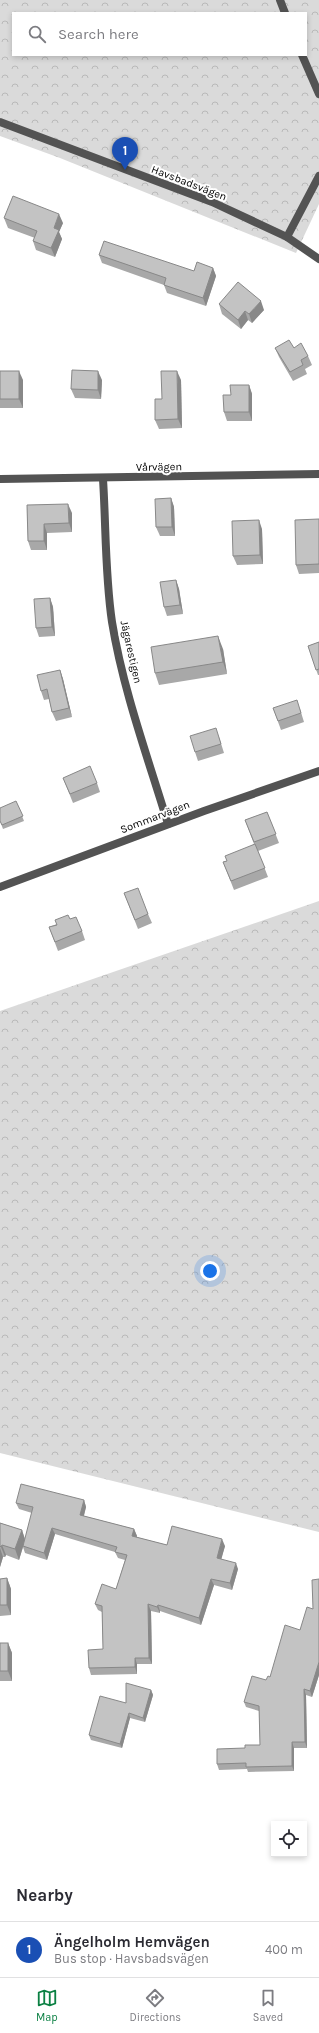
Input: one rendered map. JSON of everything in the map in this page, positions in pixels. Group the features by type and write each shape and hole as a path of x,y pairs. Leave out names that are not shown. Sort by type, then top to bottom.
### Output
{"street":[{"path":"280,0 286,12"},
{"path":"302,56 319,94"},
{"name":"Havsbadsvägen","path":"0,122 212,202 287,237 319,259"},
{"path":"287,237 319,176"},
{"name":"Vårvägen","path":"0,479 103,479 319,474"},
{"name":"Jägarestigen","path":"103,479 108,582 112,622 130,698 168,824"},
{"name":"Sommarvägen","path":"0,888 168,824 319,771"}],"green space":[{"path":"0,0 319,0 319,204 296,253 60,158 0,136"},
{"path":"319,901 319,1532 0,1453 0,1011"}],"building":[{"path":"13,196 59,214 54,228 59,230 51,248 33,241 37,231 4,218"},
{"path":"104,241 194,271 197,262 213,268 203,298 164,285 166,278 99,255"},
{"path":"238,282 261,301 249,314 245,311 238,320 219,304"},
{"path":"289,340 294,348 301,343 308,356 301,360 303,365 290,372 275,348"},
{"path":"72,370 98,371 98,390 71,389"},
{"path":"0,371 19,371 19,399 0,399"},
{"path":"161,371 177,371 178,419 155,420 155,399 162,399"},
{"path":"230,385 249,385 249,412 224,412 223,395 231,395"},
{"path":"171,498 172,527 156,527 155,499"},
{"path":"68,504 69,523 44,524 44,541 28,541 27,505"},
{"path":"319,519 319,564 296,565 295,520"},
{"path":"259,520 260,555 233,556 232,521"},
{"path":"176,580 180,605 164,607 160,582"},
{"path":"50,598 52,627 36,628 34,599"},
{"path":"218,636 223,662 155,673 151,647"},
{"path":"319,642 319,669 316,670 308,646"},
{"path":"60,670 69,708 52,712 47,689 41,691 37,675"},
{"path":"297,700 301,713 278,721 273,708"},
{"path":"216,728 221,744 195,752 190,736"},
{"path":"90,766 97,783 70,794 63,778"},
{"path":"16,801 23,816 2,825 0,821 0,808"},
{"path":"267,812 276,834 254,842 245,820"},
{"path":"255,844 265,868 231,881 223,862 227,861 225,856"},
{"path":"138,888 148,914 135,920 124,893"},
{"path":"68,915 70,919 76,917 82,931 55,942 49,927 57,925 55,920"},
{"path":"21,1484 84,1500 80,1515 134,1529 132,1536 167,1545 172,1526 222,1539 217,1558 236,1563 230,1583 211,1579 199,1618 158,1605 157,1607 148,1604 149,1658 135,1658 135,1667 89,1668 88,1650 103,1649 102,1606 95,1604 102,1584 116,1589 127,1555 115,1552 117,1547 52,1528 44,1553 23,1546 33,1507 16,1503"},
{"path":"0,1523 22,1530 15,1549 2,1545 1,1547 0,1546"},
{"path":"7,1578 7,1605 0,1605 0,1579"},
{"path":"319,1579 319,1662 310,1691 304,1689 305,1742 292,1742 292,1766 246,1767 246,1763 217,1764 217,1749 245,1748 245,1745 260,1745 259,1706 244,1702 252,1676 266,1680 268,1676 270,1677 285,1625 300,1630 307,1607 313,1609 312,1580"},
{"path":"0,1643 8,1643 8,1671 0,1671"},
{"path":"126,1683 151,1690 143,1718 129,1713 120,1744 89,1735 100,1696 126,1703"}],"place":[{"name":"Ängelholm Hemvägen","path":"125,170"}]}
